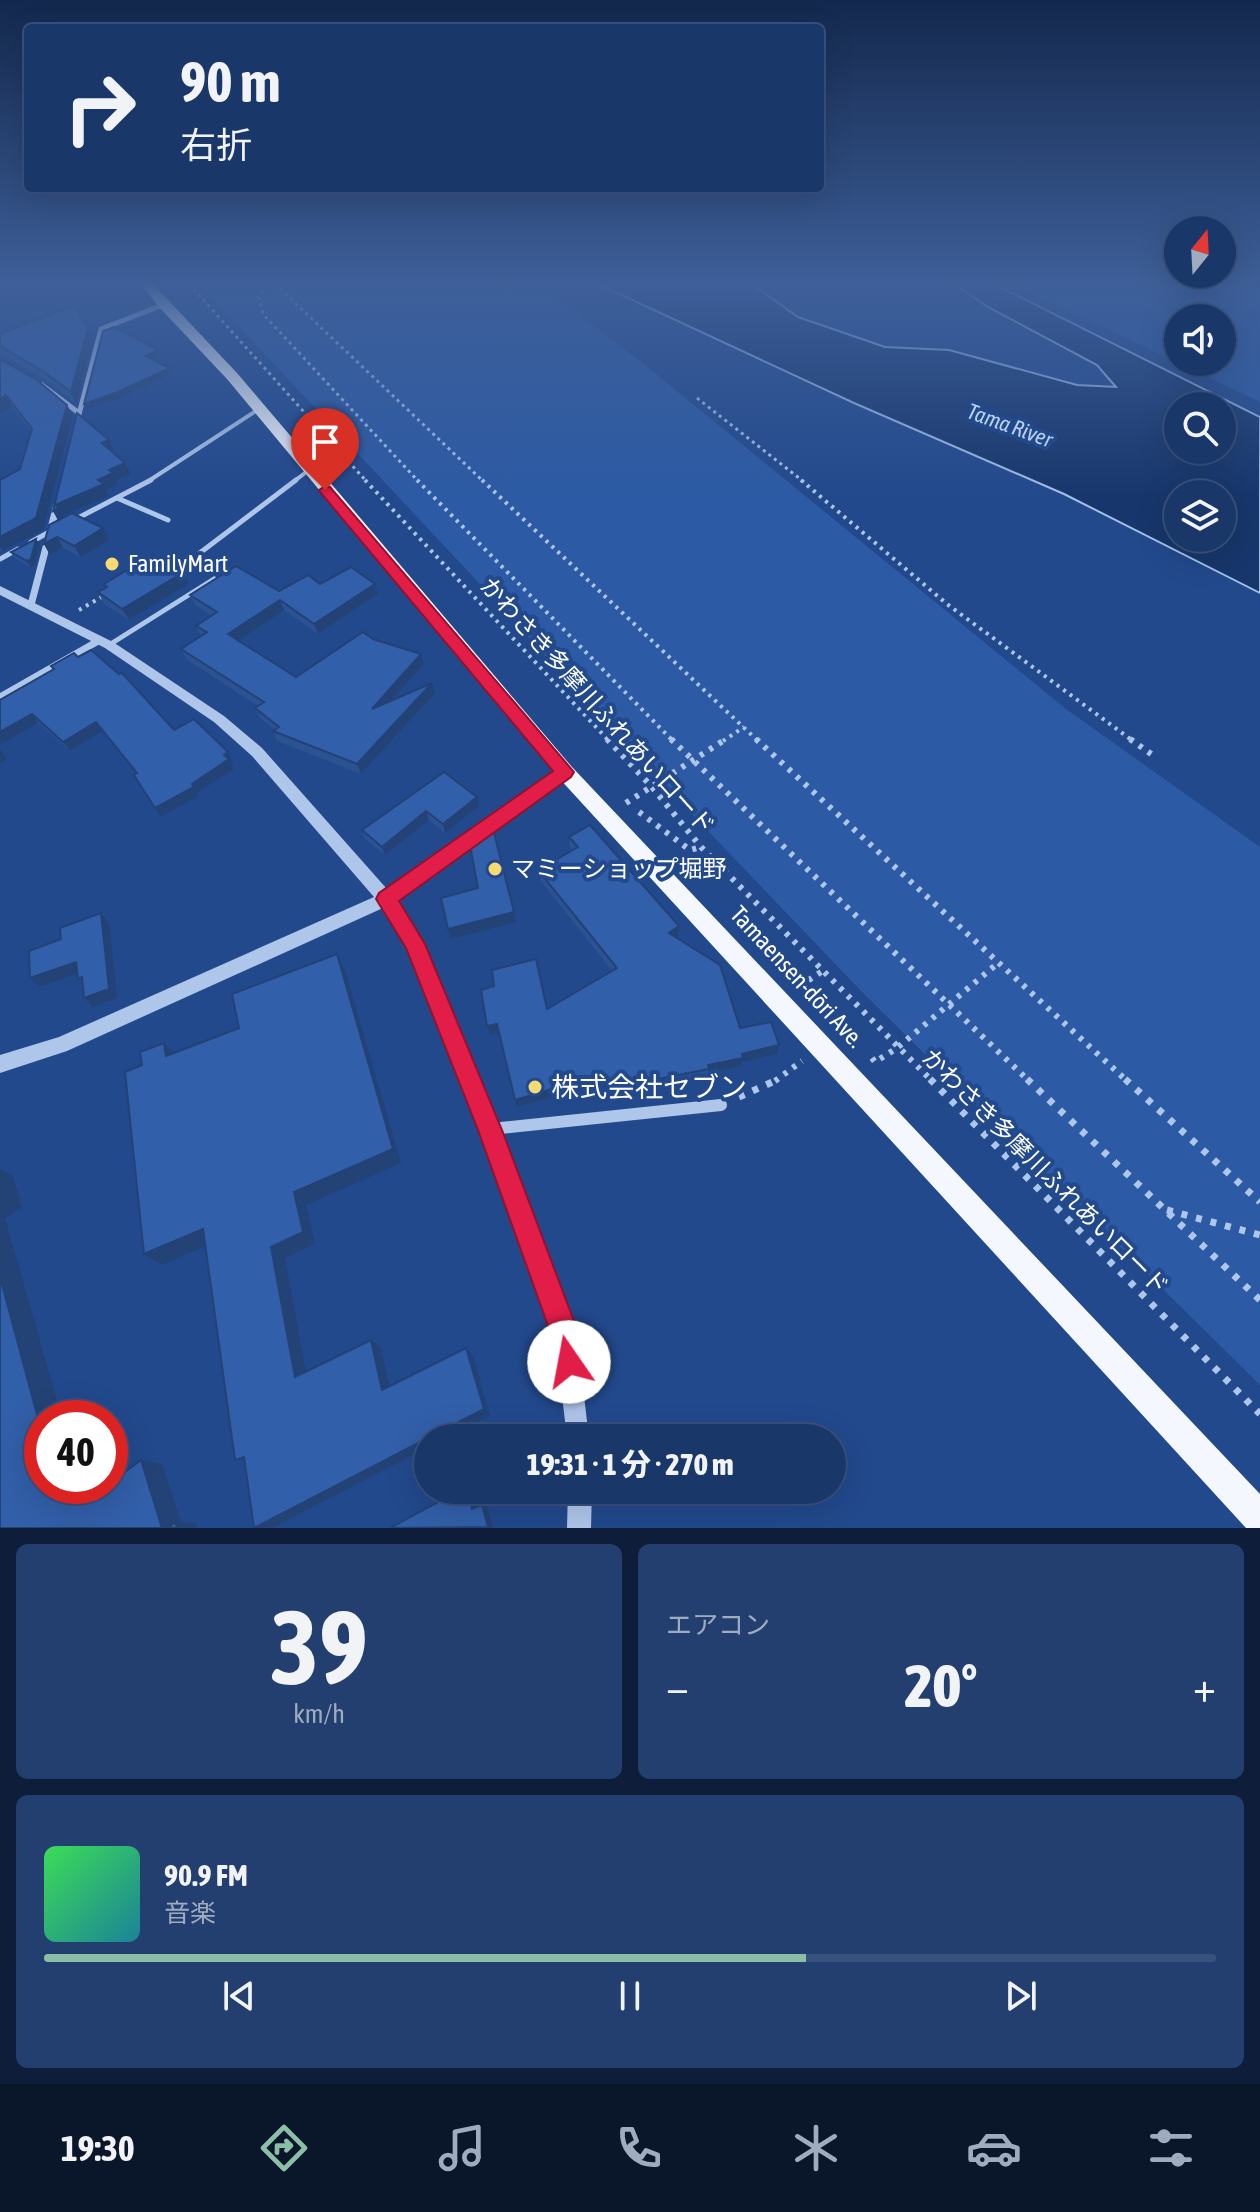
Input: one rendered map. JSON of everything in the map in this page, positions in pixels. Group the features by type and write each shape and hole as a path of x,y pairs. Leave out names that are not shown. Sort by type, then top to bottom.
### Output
{"main road":[{"name":"Tamaensen-dōri Ave.","path":"212,355 565,772 615,808 1260,1518"}],"street":[{"path":"76,426 94,355"},
{"path":"38,382 79,413"},
{"path":"31,605 60,492"},
{"path":"0,590 105,642 219,719 257,752 386,899 414,944 490,1130 566,1337 576,1424"},
{"path":"0,697 105,642"},
{"path":"0,1064 61,1045 386,899 565,772"},
{"path":"490,1130 721,1105"},
{"path":"579,1528 580,1504"}],"lane":[{"path":"0,559 169,469 259,409"},
{"path":"180,568 309,470"},
{"path":"117,498 168,520"},
{"path":"105,642 214,579"}],"path":[{"name":"かわさき多摩川ふれあいロード","path":"253,355 395,513 652,787 701,847 1260,1414"},
{"path":"302,355 535,604 693,761 1260,1300"},
{"path":"350,355 744,727 1260,1202"},
{"path":"697,398 798,477 947,604 1154,756"},
{"path":"61,620 111,591"},
{"path":"615,808 744,727"},
{"path":"615,808 690,850 701,847"},
{"path":"875,1062 897,1048 998,963"},
{"path":"821,972 803,984 842,1027"},
{"path":"721,1105 784,1077"},
{"path":"1166,1210 1260,1235"}],"shaded area":[{"path":"266,355 632,355 1066,709 1260,847 1260,1385 863,993 642,762"},
{"path":"1236,355 1260,355 1260,402 1205,376 1236,376"}],"water":[{"name":"Tama River","path":"751,355 968,355 1077,385 1116,387 1097,365 1079,355 1137,355 1164,369 1164,376 1178,376 1210,392 1164,392 1164,464 1236,464 1236,405 1260,417 1260,593 1179,552 1236,552 1236,480 1164,480 1164,545 1064,494"}],"building":[{"path":"16,355 81,355 71,392"},
{"path":"97,355 147,355 170,368 118,392 84,404"},
{"path":"0,359 37,380 67,405 36,518 0,537 0,480 20,469 32,429 6,395 0,399"},
{"path":"77,413 109,440 102,443 125,463 109,470 113,473 98,480 104,484 55,505 60,507 53,511"},
{"path":"72,513 103,528 74,546 57,537 44,544 49,525"},
{"path":"36,539 31,559 27,561 11,552"},
{"path":"152,555 184,572 122,609 98,592 107,587 104,584"},
{"path":"236,566 279,591 308,575 320,584 351,567 375,584 314,624 280,600 228,634 296,677 363,632 373,639 421,654 372,709 432,683 357,764 273,731 279,727 255,708 264,702 181,649 207,632 196,626 217,612 190,595"},
{"path":"91,650 119,674 122,673 174,730 194,719 228,752 224,755 229,759 192,784 194,787 155,808 134,775 137,773 96,722 63,742 32,714 0,732 0,700 54,669 51,666 74,653 78,657"},
{"path":"444,772 477,797 443,824 426,811 382,847 362,830"},
{"path":"492,825 514,912 448,929 441,898 478,888 469,840"},
{"path":"590,825 679,926 669,933 720,965 740,1028 771,1022 779,1045 742,1054 743,1058 708,1065 709,1069 607,1089 606,1086 573,1092 572,1083 515,1100 497,1024 487,1026 481,990 494,986 492,970 536,959 547,1009 617,968 538,870 578,847 569,837"},
{"path":"101,913 109,989 84,998 82,977 78,979 76,962 30,978 29,951 61,939 60,928"},
{"path":"337,954 393,1149 294,1192 303,1232 271,1247 295,1377 371,1340 382,1390 466,1348 484,1409 455,1424 414,1424 414,1445 254,1528 244,1457 235,1460 203,1229 144,1254 125,1072 142,1065 140,1052 164,1043 166,1056 239,1028 232,994"},
{"path":"0,1277 33,1400 24,1400 24,1504 128,1504 128,1470 141,1460 162,1528 0,1528"},
{"path":"434,1504 471,1504 472,1509 482,1505 488,1527 390,1528"}],"place":[{"name":"FamilyMart","path":"112,564"},
{"name":"マミーショップ堀野","path":"495,869"},
{"name":"株式会社セブン","path":"535,1087"}],"route":[{"path":"325,490 565,772 386,899 414,944 490,1130 566,1337 569,1362"}]}
